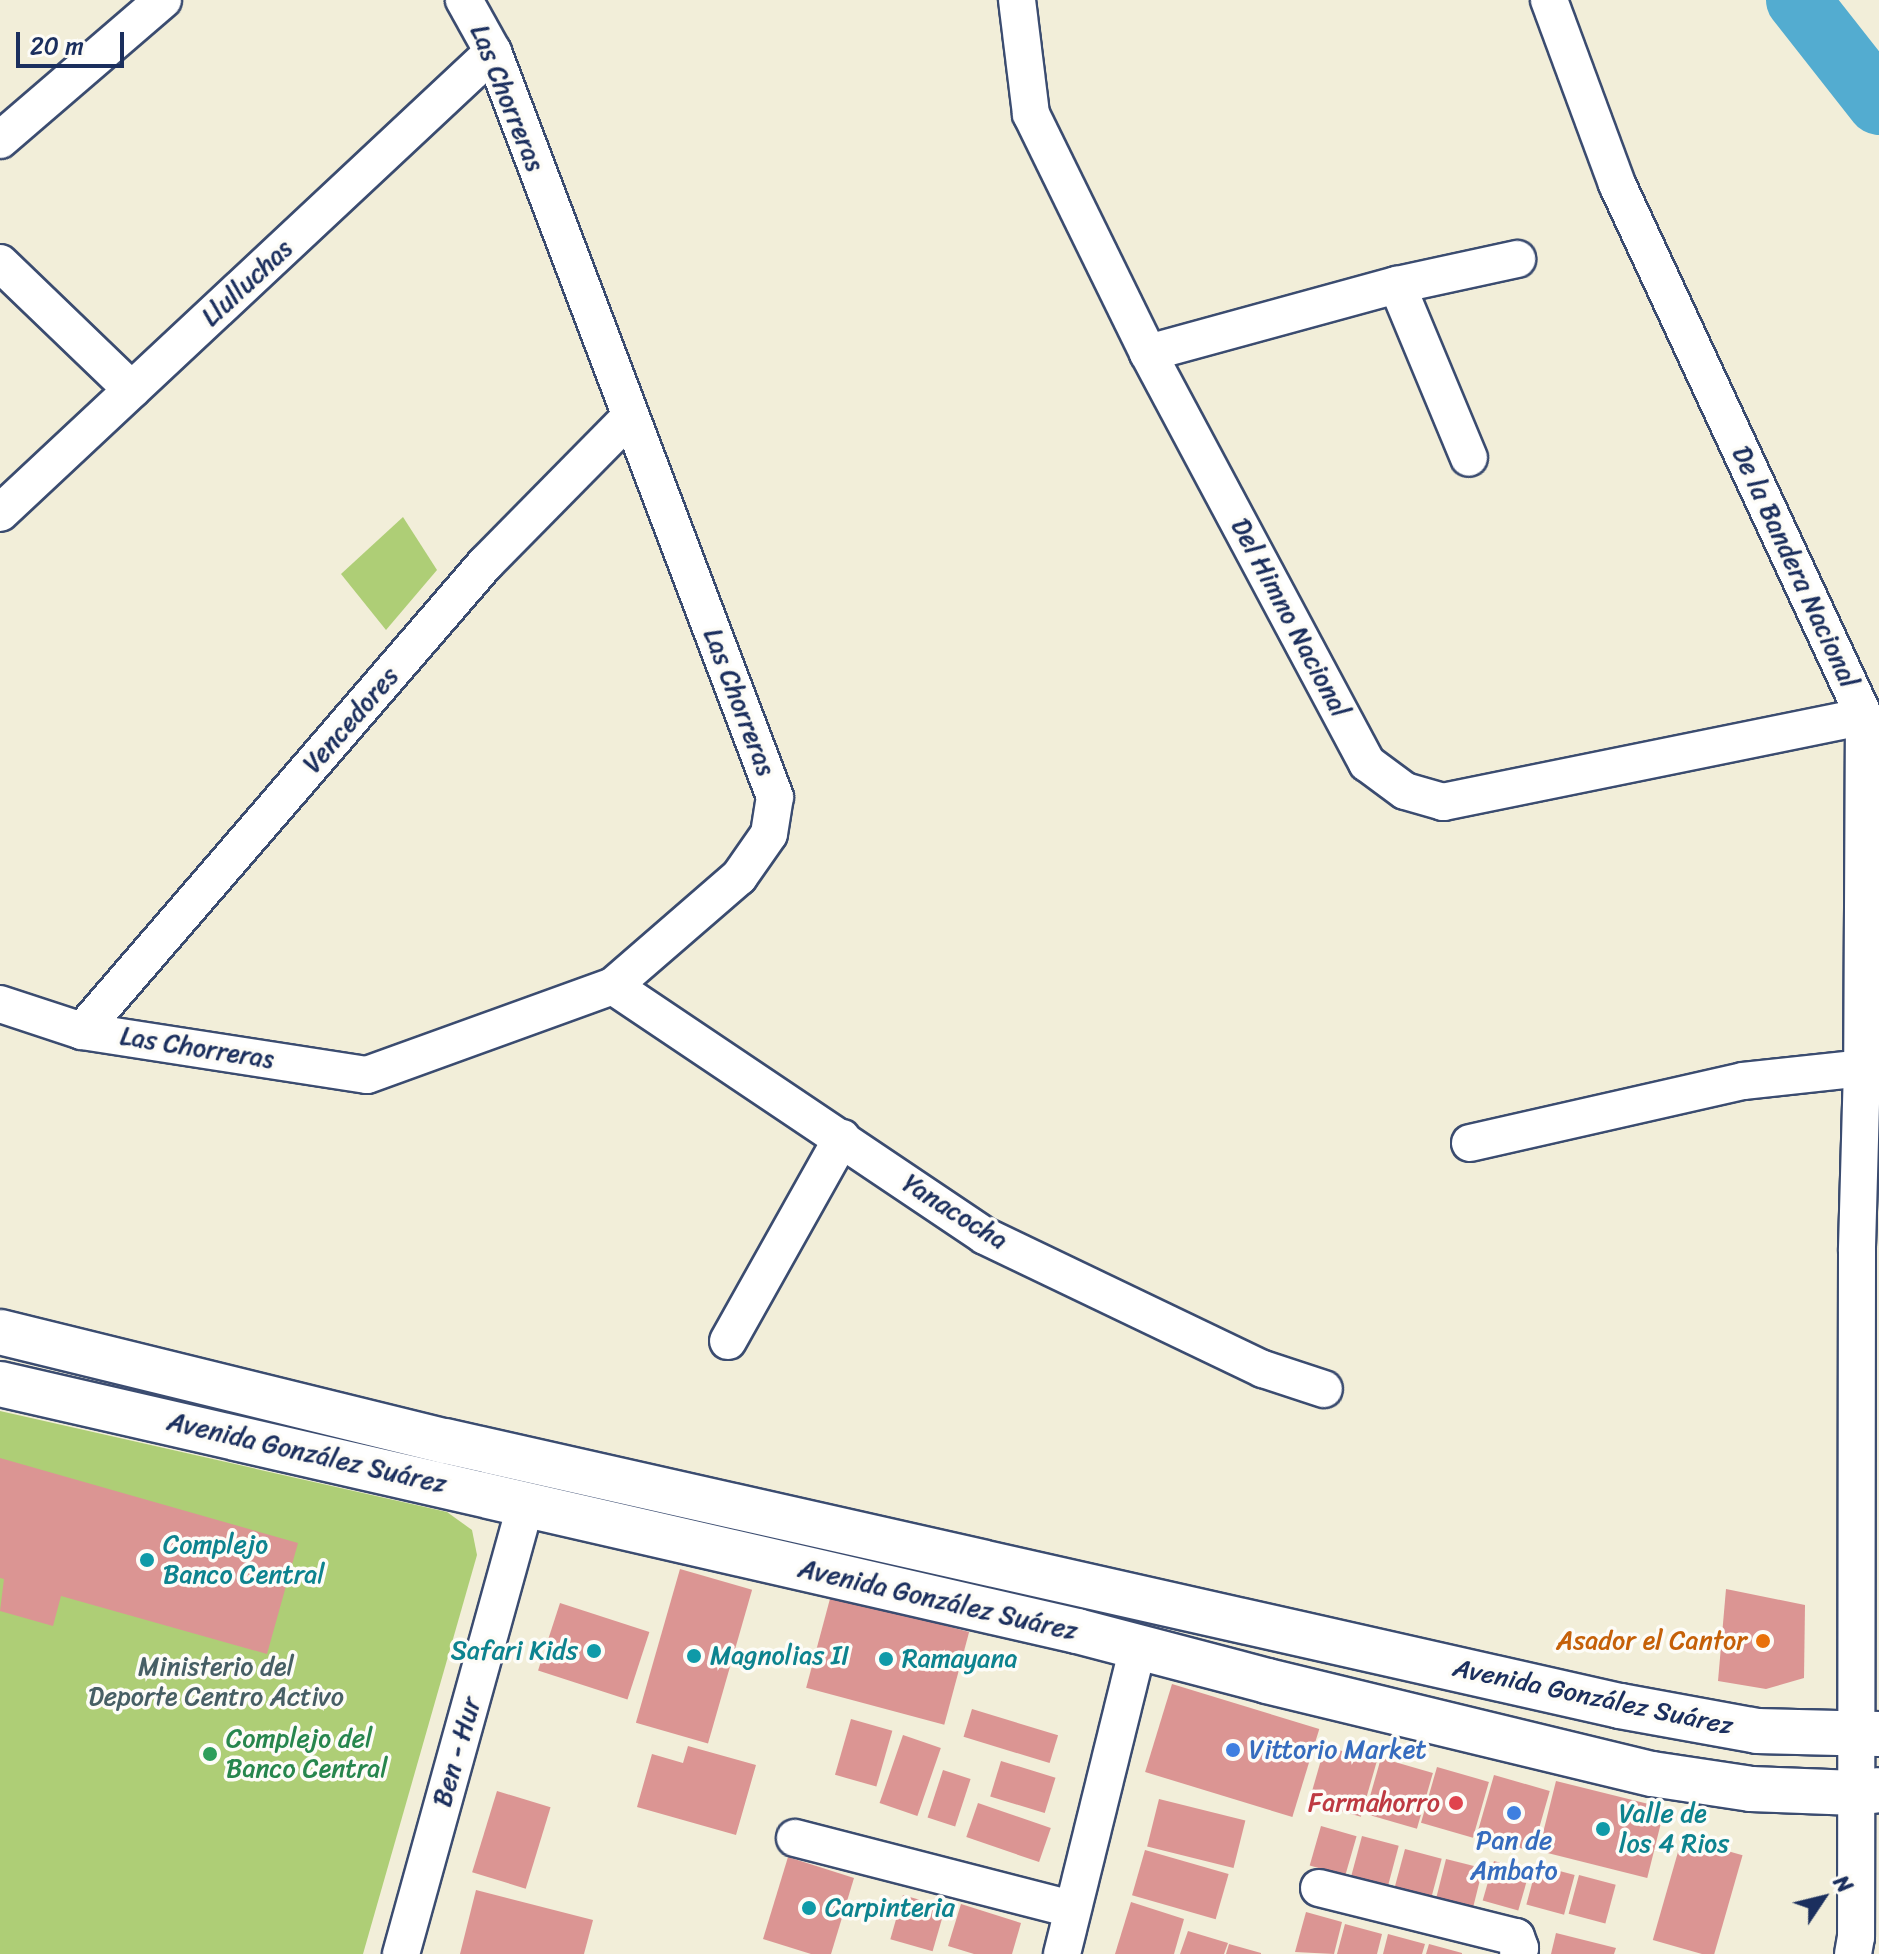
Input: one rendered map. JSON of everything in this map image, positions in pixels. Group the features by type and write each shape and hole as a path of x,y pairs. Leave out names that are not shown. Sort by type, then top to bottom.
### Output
{"main road":[{"name":"Avenida González Suárez","path":"0,1332 445,1441 1620,1706 1757,1731 1868,1735"},
{"name":"Avenida González Suárez","path":"0,1384 526,1503 1138,1647 1652,1774 1751,1789 1867,1792"}],"street":[{"path":"0,140 163,0"},
{"name":"Las Chorreras","path":"0,1004 82,1031 367,1075 613,986 739,877 769,834 775,797 493,52 464,0"},
{"name":"Del Himno Nacional","path":"1017,0 1031,114 1148,353 1367,763 1405,791 1443,802 1864,716"},
{"name":"De la Bandera Nacional","path":"1549,0 1617,184 1864,716 1862,1068 1857,1251 1868,1735 1867,1792 1853,1954"},
{"name":"Llulluchas","path":"0,513 493,52"},
{"path":"1148,353 1397,285 1517,259"},
{"path":"0,263 132,390"},
{"path":"1397,285 1469,458"},
{"name":"Vencedores","path":"82,1031 485,564 629,418"},
{"name":"Yanacocha","path":"613,986 985,1236 1263,1369 1324,1389"},
{"path":"1470,1143 1743,1081 1862,1068"},
{"path":"728,1341 842,1138"},
{"name":"Ben - Hur","path":"401,1954 526,1503"},
{"path":"1062,1954 1138,1647"},
{"path":"795,1838 1072,1909"},
{"path":"1319,1888 1516,1937 1518,1954"}],"green space":[{"path":"403,517 437,570 386,630 341,574"},
{"name":"Complejo del Banco Central","path":"0,1411 447,1512 472,1530 477,1555 363,1954 0,1954"}],"building":[{"name":"Complejo Banco Central","path":"0,1458 298,1543 267,1654 61,1596 53,1626 0,1611 4,1579 0,1578"},
{"name":"Magnolias II","path":"680,1569 752,1590 708,1743 636,1723"},
{"name":"Asador el Cantor","path":"1726,1589 1805,1605 1804,1678 1766,1689 1718,1681"},
{"name":"Ramayana","path":"831,1595 969,1632 944,1725 806,1688"},
{"name":"Safari Kids","path":"560,1603 649,1632 627,1700 538,1671"},
{"name":"Vittorio Market","path":"1172,1684 1319,1729 1292,1817 1145,1772"},
{"path":"972,1709 1058,1735 1050,1763 964,1737"},
{"path":"851,1719 892,1731 876,1787 835,1775"},
{"path":"903,1735 941,1748 917,1816 880,1803"},
{"path":"688,1746 756,1765 736,1835 637,1807 652,1754 683,1763"},
{"path":"1325,1746 1377,1761 1361,1817 1309,1802"},
{"path":"1381,1758 1433,1773 1417,1829 1365,1814"},
{"path":"1001,1761 1056,1778 1045,1813 990,1796"},
{"name":"Farmahorro","path":"1437,1767 1489,1782 1473,1838 1421,1823"},
{"path":"943,1770 971,1779 955,1827 928,1818"},
{"name":"Pan de Ambato","path":"1494,1775 1550,1791 1532,1852 1477,1836"},
{"name":"Valle de los 4 Rios","path":"1556,1781 1665,1808 1647,1878 1539,1851"},
{"path":"497,1791 551,1807 526,1889 472,1872"},
{"path":"1159,1799 1245,1821 1234,1868 1147,1847"},
{"path":"978,1803 1051,1828 1039,1862 966,1837"},
{"path":"1321,1826 1357,1836 1345,1876 1310,1865"},
{"path":"1362,1836 1399,1846 1388,1885 1351,1876"},
{"path":"1682,1838 1743,1855 1714,1954 1702,1954 1653,1940"},
{"path":"1405,1849 1442,1859 1431,1898 1394,1889"},
{"path":"1145,1850 1229,1874 1216,1919 1132,1895"},
{"name":"Carpinteria","path":"788,1857 854,1878 831,1954 811,1954 763,1939"},
{"path":"1446,1859 1483,1868 1473,1908 1436,1899"},
{"path":"1494,1861 1530,1871 1518,1911 1483,1900"},
{"path":"1537,1865 1575,1875 1564,1915 1526,1905"},
{"path":"1579,1875 1616,1885 1605,1923 1569,1914"},
{"path":"476,1890 593,1920 584,1954 460,1954"},
{"path":"903,1895 945,1907 933,1951 890,1939"},
{"path":"1131,1902 1184,1919 1174,1954 1115,1954"},
{"path":"961,1904 1021,1923 1012,1954 974,1954 948,1946"},
{"path":"1306,1912 1342,1922 1334,1954 1295,1952"},
{"path":"1345,1924 1382,1934 1377,1954 1337,1954"},
{"path":"1188,1931 1228,1943 1224,1954 1180,1954"},
{"path":"1556,1933 1616,1948 1614,1954 1551,1954"},
{"path":"1388,1934 1425,1944 1422,1954 1383,1954"},
{"path":"1229,1944 1261,1953 1261,1954 1226,1954"},
{"path":"1429,1944 1462,1953 1462,1954 1426,1954"}],"waterway":[{"path":"1798,0 1879,103"}],"place":[{"name":"Complejo Banco Central","path":"147,1560"},
{"name":"Asador el Cantor","path":"1763,1641"},
{"name":"Safari Kids","path":"594,1651"},
{"name":"Magnolias II","path":"694,1656"},
{"name":"Ramayana","path":"886,1659"},
{"name":"Vittorio Market","path":"1233,1750"},
{"name":"Complejo del Banco Central","path":"210,1754"},
{"name":"Farmahorro","path":"1456,1803"},
{"name":"Pan de Ambato","path":"1514,1813"},
{"name":"Valle de los 4 Rios","path":"1603,1829"},
{"name":"Carpinteria","path":"809,1908"}],"park label":[{"name":"Ministerio del Deporte Centro Activo","path":"216,1682"}]}
